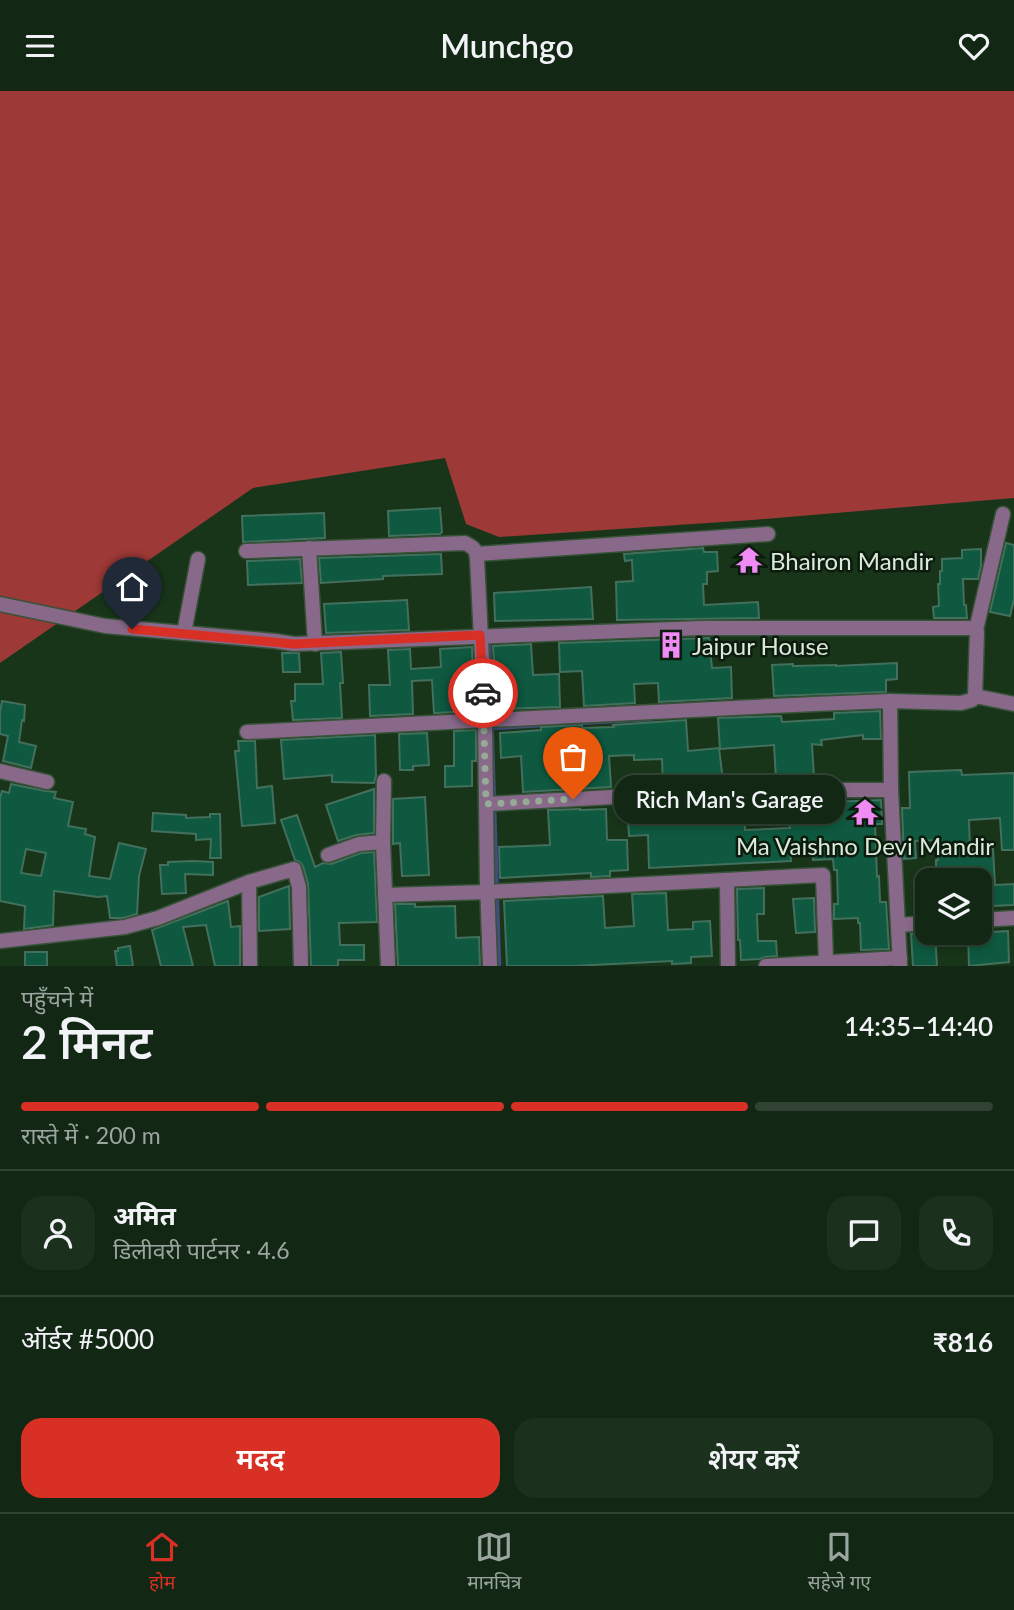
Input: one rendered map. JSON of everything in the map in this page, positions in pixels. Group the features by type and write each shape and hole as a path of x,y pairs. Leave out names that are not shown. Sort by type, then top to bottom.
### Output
{"street":[{"path":"247,731 890,701 961,703 972,700 975,696 976,629 1003,514"},
{"path":"477,554 768,534"},
{"path":"246,551 465,543 473,547 477,554 480,635 490,720 486,804 489,966"},
{"path":"309,548 315,644"},
{"path":"184,633 198,559"},
{"path":"0,604 105,626 294,644 701,628 976,629"},
{"path":"975,696 1014,704"},
{"path":"766,966 826,961 900,962 891,790 890,701"},
{"path":"0,771 47,782"},
{"path":"384,781 383,842 388,966"},
{"path":"486,804 741,790 891,790"},
{"path":"328,855 359,844 383,842"},
{"path":"0,941 125,927 158,918 250,882 294,869 299,887 301,966"},
{"path":"385,895 823,875 826,961"},
{"path":"727,880 729,966"},
{"path":"250,882 250,966"},
{"path":"992,919 1014,918"},
{"path":"898,925 915,924"}],"shaded area":[{"path":"0,91 1014,91 1014,498 752,520 499,537 466,524 445,458 253,488 0,663"}],"building":[{"path":"440,508 440,534 389,536 388,511"},
{"path":"324,513 325,538 243,542 242,516"},
{"path":"1006,543 1014,545 1014,599 1010,616 990,612"},
{"path":"703,548 704,552 717,552 718,571 707,572 707,584 703,584 704,605 758,602 759,618 617,620 616,582 633,581 632,560 625,561 624,554"},
{"path":"981,549 978,579 963,579 967,618 934,618 933,607 939,606 938,584 942,559 962,558 962,550"},
{"path":"441,554 442,574 383,576 383,579 321,583 319,558"},
{"path":"300,559 302,583 248,585 247,561"},
{"path":"591,587 593,619 495,621 494,593"},
{"path":"407,600 409,630 326,633 324,604"},
{"path":"709,638 712,668 731,667 732,698 659,702 658,683 634,684 635,703 584,706 582,671 560,672 559,643"},
{"path":"531,644 533,675 559,674 560,707 497,709 493,646"},
{"path":"472,647 474,711 434,713 432,680 412,681 413,714 370,716 369,685 390,685 388,650 410,649 411,669 441,667 440,649"},
{"path":"341,652 342,718 293,720 291,701 295,701 295,684 323,684 321,653"},
{"path":"282,653 299,653 300,672 283,672"},
{"path":"897,663 897,679 886,680 886,692 774,696 772,665"},
{"path":"2,701 25,705 19,742 36,746 31,768 3,761 8,736 0,734"},
{"path":"880,711 881,739 863,739 863,735 821,740 822,745 812,744 814,777 776,779 774,745 720,749 718,718 781,716 782,722 834,719 834,713"},
{"path":"686,720 688,751 719,748 723,781 663,785 662,759 634,760 634,755 609,756 611,787 523,792 521,756 501,758 500,733 541,730 541,727 614,727 613,725"},
{"path":"476,730 476,761 472,761 472,786 445,787 445,766 454,766 454,731"},
{"path":"427,733 429,765 413,766 413,770 400,770 399,734"},
{"path":"375,735 374,783 332,782 332,775 284,779 281,740"},
{"path":"238,741 255,741 257,788 272,786 275,823 242,826 235,751 239,751"},
{"path":"961,770 962,775 1014,773 1014,850 1002,850 1000,818 969,820 970,850 993,849 995,885 1014,884 1014,905 992,906 992,868 936,868 937,840 915,841 916,858 904,859 902,808 910,808 909,772"},
{"path":"11,784 56,792 54,798 73,802 68,826 86,829 85,834 95,837 89,876 110,879 119,843 146,849 139,876 137,914 110,918 107,896 54,891 53,925 24,929 25,906 0,901 0,798 2,791 9,793","holes":["26,849 46,853 41,876 21,873"]},
{"path":"374,789 374,833 338,841 326,805"},
{"path":"425,797 429,875 402,876 400,843 393,844 393,799"},
{"path":"744,800 745,830 790,828 790,815 807,814 807,800 881,800 882,824 875,824 877,877 879,876 880,902 886,902 889,949 861,950 858,918 834,919 834,904 838,904 837,870 834,870 833,859 813,860 812,845 790,846 791,861 649,868 648,835 629,836 627,806"},
{"path":"606,809 607,839 627,840 628,870 610,871 610,876 591,877 591,873 500,878 499,847 550,845 548,810"},
{"path":"153,813 186,815 186,818 220,814 221,858 210,858 211,839 196,840 196,834 152,831"},
{"path":"297,815 315,867 361,853 374,852 377,922 339,923 340,945 364,945 364,960 338,960 338,966 311,966 308,884 303,866 295,860 281,820"},
{"path":"193,861 213,862 213,875 185,874 186,893 162,894 160,865"},
{"path":"289,886 290,929 259,931 259,897"},
{"path":"764,888 764,914 757,914 758,941 776,941 777,956 741,960 737,889"},
{"path":"666,893 668,930 693,929 693,922 710,921 712,956 691,957 691,963 672,964 672,961 507,966 504,901 603,896 605,928 634,926 632,894"},
{"path":"814,898 815,932 796,933 793,899"},
{"path":"228,901 231,927 240,926 240,966 215,966 206,925 183,927 193,966 161,966 152,930"},
{"path":"395,904 415,904 415,907 455,906 456,938 479,937 480,966 398,966"},
{"path":"1008,931 1009,962 969,966 968,945 992,945 992,932"},
{"path":"911,934 915,934 915,945 936,945 937,966 913,966"},
{"path":"130,946 133,966 117,966 115,951"},
{"path":"25,952 47,952 47,966 25,966"}],"waterway":[{"path":"489,643 499,966"},
{"path":"492,728 650,719"}],"way so far":[{"path":"483,693 486,804 573,799"}],"place":[{"name":"Bhairon Mandir","path":"749,560"},
{"name":"Jaipur House","path":"671,645"},
{"name":"Rich Man's Garage","path":"573,799"},
{"name":"Ma Vaishno Devi Mandir","path":"865,812"}],"route":[{"path":"132,629 294,644 480,635 483,693"}]}
